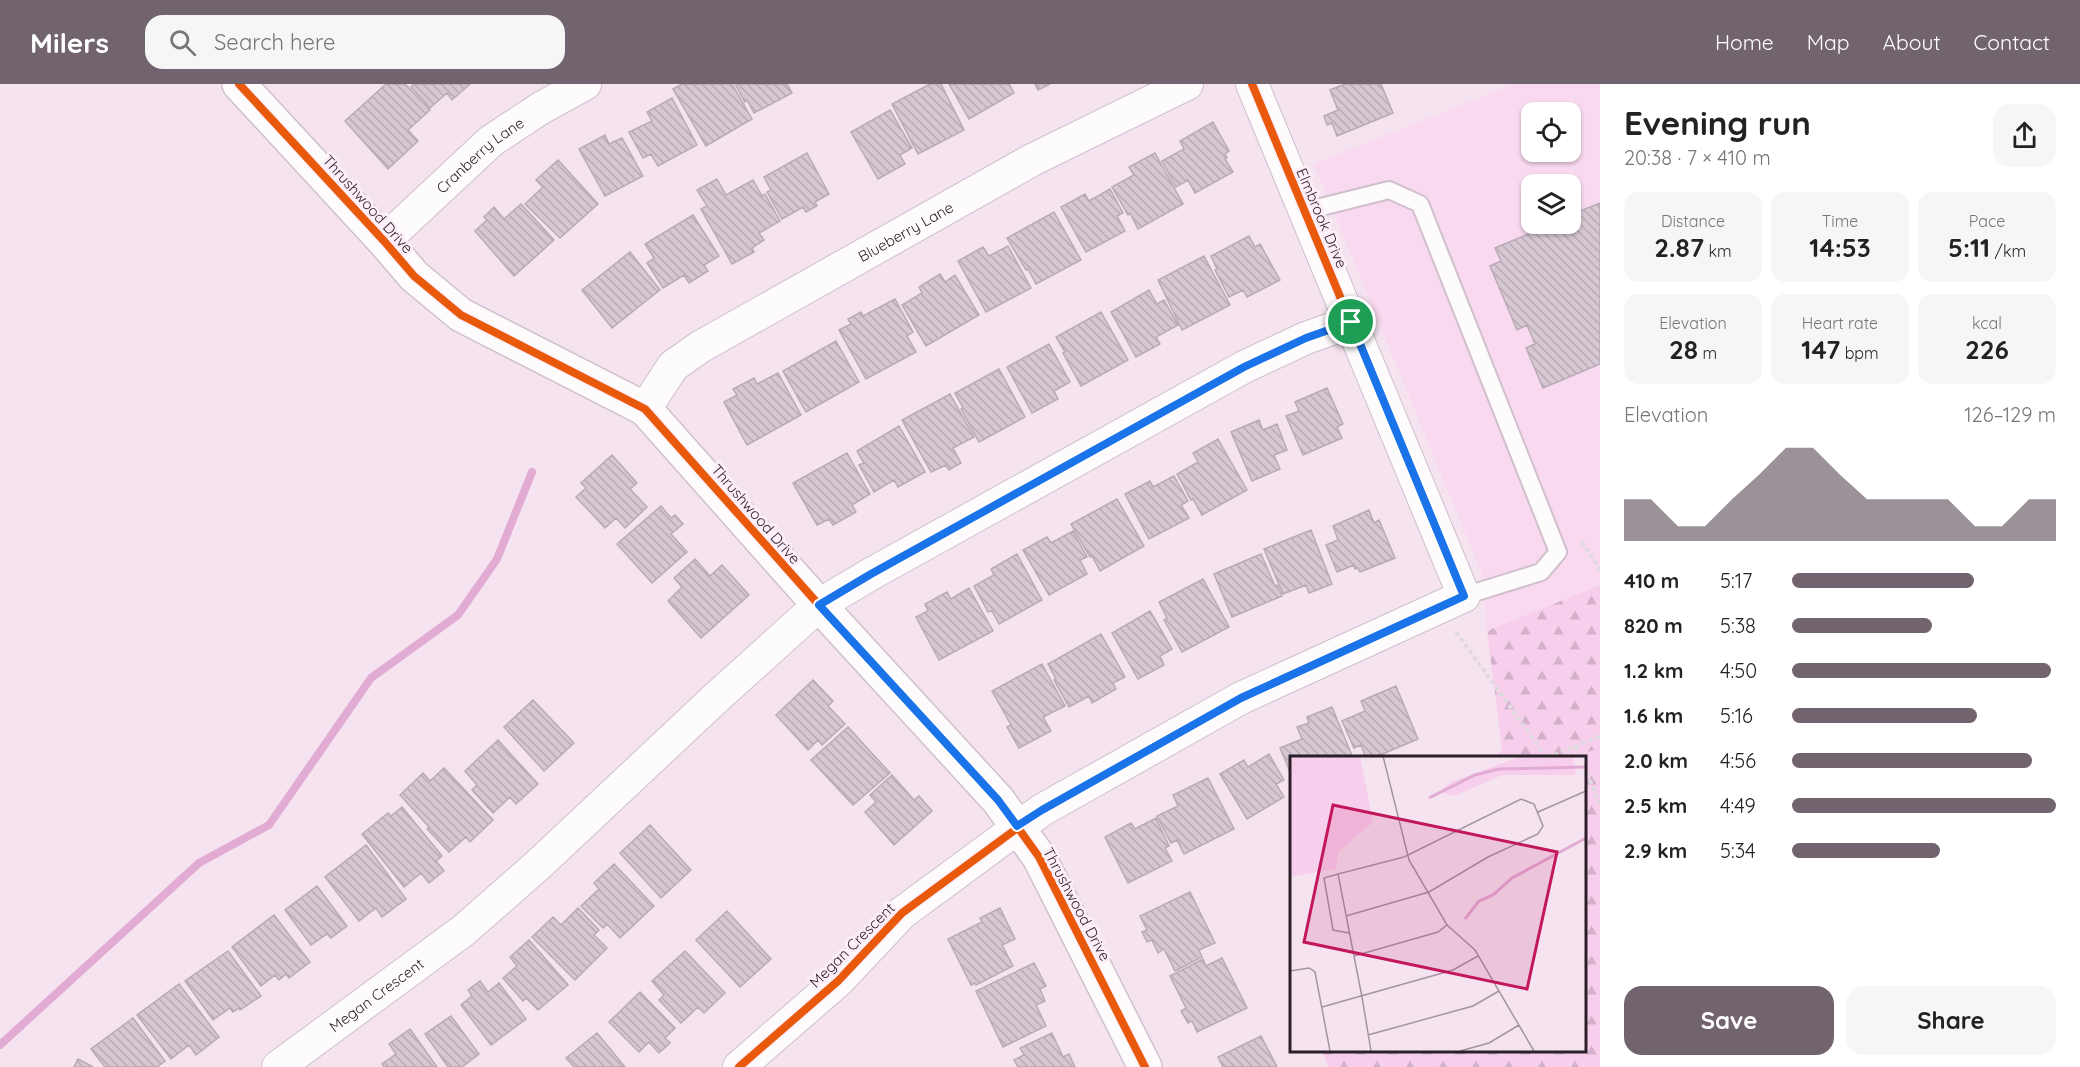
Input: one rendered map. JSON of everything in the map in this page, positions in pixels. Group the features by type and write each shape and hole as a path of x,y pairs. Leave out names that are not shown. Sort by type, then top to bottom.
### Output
{"street":[{"name":"Thrushwood Drive","path":"239,84 414,276 461,315 645,409 819,605 998,800 1039,857 1145,1067"},
{"name":"Cranberry Lane","path":"384,241 491,141 541,108 585,84"},
{"name":"Blueberry Lane","path":"645,409 673,366 700,347 1032,160 1187,84"},
{"name":"Elmbrook Drive","path":"1252,84 1351,322 1451,601"},
{"name":"Megan Crescent","path":"278,1067 464,930 538,865 819,605 881,568 1244,367 1306,338 1351,322"},
{"path":"1017,826 1241,698 1451,601"},
{"name":"Megan Crescent","path":"739,1067 838,981 902,913 1017,826"}],"lane":[{"path":"1305,211 1389,190 1419,204 1558,552 1541,572 1451,601"}],"path":[{"path":"1582,542 1600,570"},
{"path":"1451,601 1546,756"},
{"path":"1552,756 1600,736"},
{"path":"1575,746 1579,756"},
{"path":"1585,768 1600,804"}],"shaded area":[{"path":"1515,84 1600,84 1600,585 1487,631 1482,574 1314,164"}],"green space":[{"path":"1600,585 1600,1067 1329,1067 1322,1052 1585,1052 1585,756 1496,756 1502,749 1487,631"},
{"path":"1600,747 1600,784 1586,753"}],"building":[{"path":"386,84 405,84 430,110 408,130 418,141 388,169 345,121"},
{"path":"414,84 470,84 452,100 447,93 430,108 411,87"},
{"path":"682,84 732,84 752,119 706,146 673,89"},
{"path":"735,84 787,84 792,93 754,113"},
{"path":"930,84 941,84 964,130 918,154 892,104"},
{"path":"949,84 1009,84 1014,93 969,119"},
{"path":"1035,84 1050,84 1038,90"},
{"path":"1345,84 1381,84 1393,113 1337,136 1332,123 1327,125 1324,116 1338,110 1330,90"},
{"path":"672,98 697,145 658,166 651,154 643,158 629,132 652,121 647,112"},
{"path":"890,110 912,148 900,155 905,164 878,179 851,132"},
{"path":"1213,122 1229,151 1225,154 1227,158 1225,159 1233,172 1195,193 1188,180 1176,187 1162,161 1184,149 1180,141"},
{"path":"605,135 609,144 622,138 643,176 605,196 579,149"},
{"path":"807,153 829,194 815,202 817,206 806,212 803,207 782,219 767,192 771,190 764,177"},
{"path":"1155,153 1183,204 1138,229 1112,187 1134,175 1129,167"},
{"path":"558,160 598,204 560,238 525,204 543,187 536,180"},
{"path":"717,179 726,195 753,180 762,196 765,194 780,221 759,233 764,240 752,248 754,252 732,264 701,209 707,206 697,190"},
{"path":"1110,189 1123,213 1117,216 1125,231 1086,252 1061,207 1085,194 1089,201"},
{"path":"1600,203 1600,364 1543,388 1526,348 1535,344 1527,325 1517,330 1490,266 1501,261 1495,248 1528,234 1581,234 1581,211"},
{"path":"521,204 554,240 514,276 475,231 487,220 484,217 494,207 504,219"},
{"path":"1054,212 1081,260 1036,284 1007,238"},
{"path":"693,215 719,256 704,265 708,271 689,283 684,275 663,288 647,263 654,258 645,244"},
{"path":"1249,236 1255,247 1260,244 1280,280 1247,297 1243,290 1229,297 1215,270 1217,269 1211,256"},
{"path":"1008,246 1031,288 986,312 958,261 983,247 989,256"},
{"path":"630,252 660,290 612,328 582,290"},
{"path":"1204,256 1230,305 1182,330 1158,280"},
{"path":"940,274 945,282 955,275 979,315 926,346 902,305 922,293 919,287"},
{"path":"1149,290 1157,304 1164,300 1178,325 1156,337 1160,344 1136,357 1111,312"},
{"path":"895,299 913,332 907,336 916,352 866,379 839,330 851,324 848,319 861,312 863,316"},
{"path":"1101,312 1128,360 1081,386 1056,337"},
{"path":"836,341 859,382 806,412 783,371"},
{"path":"1049,344 1070,382 1054,391 1058,399 1032,413 1007,367"},
{"path":"999,369 1025,417 979,442 955,393"},
{"path":"778,373 801,415 747,445 724,402 737,395 733,389 754,378 757,384"},
{"path":"1327,388 1343,424 1337,427 1342,438 1303,455 1286,416 1299,411 1295,402"},
{"path":"950,394 974,437 953,448 961,463 949,470 946,465 931,472 902,420"},
{"path":"1259,420 1263,430 1277,424 1287,450 1274,455 1280,469 1252,481 1231,432"},
{"path":"899,426 925,472 898,487 894,480 874,492 859,465 864,463 857,451"},
{"path":"1218,439 1247,490 1202,515 1177,474 1198,462 1193,453"},
{"path":"847,453 870,494 852,505 856,512 833,525 829,519 817,525 793,483"},
{"path":"612,455 637,483 630,489 647,507 625,528 616,518 605,528 576,497 586,488 581,483"},
{"path":"1174,476 1188,501 1181,505 1189,518 1149,539 1125,494 1150,481 1153,487"},
{"path":"1117,499 1144,546 1100,571 1071,524"},
{"path":"661,506 671,518 675,515 683,524 671,534 687,552 652,583 617,544"},
{"path":"1369,510 1374,523 1379,520 1395,558 1360,572 1358,568 1355,569 1354,565 1337,572 1326,545 1338,540 1333,526"},
{"path":"1311,530 1332,584 1309,593 1306,585 1283,594 1264,549"},
{"path":"1073,531 1087,557 1080,560 1087,574 1049,595 1023,550 1047,537 1051,543"},
{"path":"1017,554 1042,600 999,624 992,611 988,612 974,586 994,575 991,569"},
{"path":"1261,554 1282,596 1232,617 1214,574"},
{"path":"695,559 710,576 722,565 749,595 701,638 668,601 682,587 674,578"},
{"path":"1203,579 1229,627 1182,652 1164,620 1167,618 1159,602"},
{"path":"969,588 993,631 939,660 916,617 928,611 925,604 947,592 951,599"},
{"path":"1150,611 1172,649 1160,656 1164,665 1138,679 1112,633"},
{"path":"1101,634 1125,677 1113,683 1116,689 1092,703 1089,696 1069,707 1048,664"},
{"path":"1042,664 1065,706 1043,717 1051,731 1019,748 1007,727 1011,725 992,691"},
{"path":"813,680 833,701 828,706 845,724 822,745 818,740 808,750 776,715"},
{"path":"1396,686 1418,739 1378,756 1365,756 1361,745 1354,748 1342,721 1365,711 1361,701"},
{"path":"533,700 574,743 544,771 504,727"},
{"path":"1332,707 1352,756 1290,756 1290,772 1280,748 1302,739 1297,727 1309,723 1307,717"},
{"path":"848,727 890,773 853,805 811,760"},
{"path":"498,740 538,784 516,804 510,797 493,813 472,790 477,785 465,771"},
{"path":"1269,754 1284,780 1276,784 1284,797 1247,819 1220,774 1244,760 1248,767"},
{"path":"444,768 493,820 470,842 466,837 449,852 400,795 423,773 430,781"},
{"path":"892,775 914,800 919,796 932,811 894,845 865,812 876,802 870,795"},
{"path":"1208,778 1234,829 1184,854 1177,840 1171,843 1157,816 1178,806 1173,795"},
{"path":"402,807 442,856 436,861 444,871 429,883 421,873 404,887 362,834 388,813 391,816"},
{"path":"1156,818 1169,846 1165,848 1172,861 1128,883 1105,837 1131,823 1135,829"},
{"path":"650,825 691,870 661,898 620,853"},
{"path":"366,845 406,899 382,917 376,908 359,921 325,877"},
{"path":"614,864 654,906 620,938 607,924 603,928 581,906 599,889 594,883"},
{"path":"317,886 347,926 331,938 327,934 311,945 285,910"},
{"path":"1190,892 1215,943 1199,950 1202,957 1175,971 1164,949 1158,953 1152,940 1147,942 1142,932 1147,930 1140,916"},
{"path":"578,908 599,930 594,935 607,948 575,980 532,937 553,917 561,925"},
{"path":"1000,908 1015,939 1002,945 1013,966 976,985 975,983 971,985 948,939 982,922 980,918"},
{"path":"727,911 771,959 740,987 696,940"},
{"path":"274,915 310,962 289,978 286,974 279,980 275,975 261,986 232,947"},
{"path":"529,940 568,985 538,1010 526,998 523,1001 503,978 517,966 510,957"},
{"path":"228,951 261,996 240,1010 239,1008 233,1012 230,1008 213,1020 185,981"},
{"path":"685,951 725,993 704,1013 698,1007 681,1023 659,1000 664,995 652,981"},
{"path":"1222,958 1247,1008 1197,1032 1192,1021 1188,1023 1181,1011 1186,1008 1170,976 1203,959 1206,966"},
{"path":"1034,963 1046,986 1040,989 1045,1001 1036,1005 1046,1026 1003,1047 976,991"},
{"path":"480,981 488,992 499,983 526,1019 491,1045 461,1005 472,996 468,990"},
{"path":"179,984 219,1037 196,1055 189,1045 171,1059 137,1015"},
{"path":"640,992 675,1028 665,1038 670,1043 659,1053 649,1042 639,1052 609,1022"},
{"path":"451,1016 479,1054 462,1067 448,1067 425,1034"},
{"path":"133,1018 165,1061 157,1067 105,1067 91,1049"},
{"path":"410,1029 437,1067 384,1067 382,1064 396,1054 389,1044"},
{"path":"597,1033 625,1067 574,1067 566,1058"},
{"path":"1052,1033 1063,1057 1069,1054 1075,1067 1018,1067 1014,1060 1024,1055 1020,1048"},
{"path":"1261,1036 1277,1067 1223,1067 1218,1057"},
{"path":"78,1059 93,1067 74,1067"}],"waterway":[{"path":"0,1045 199,863 269,825 371,678 458,615 497,559 532,472"}],"cycle path":[{"path":"239,84 414,276 461,315 645,409 819,605 998,800 1039,857 1145,1067"},
{"path":"739,1067 838,981 902,913 1042,810 1241,698 1464,596 1252,84"}],"route":[{"path":"1351,322 1464,596 1241,698 1017,826 998,800 819,605 1244,367 1306,338 1351,322"}]}
